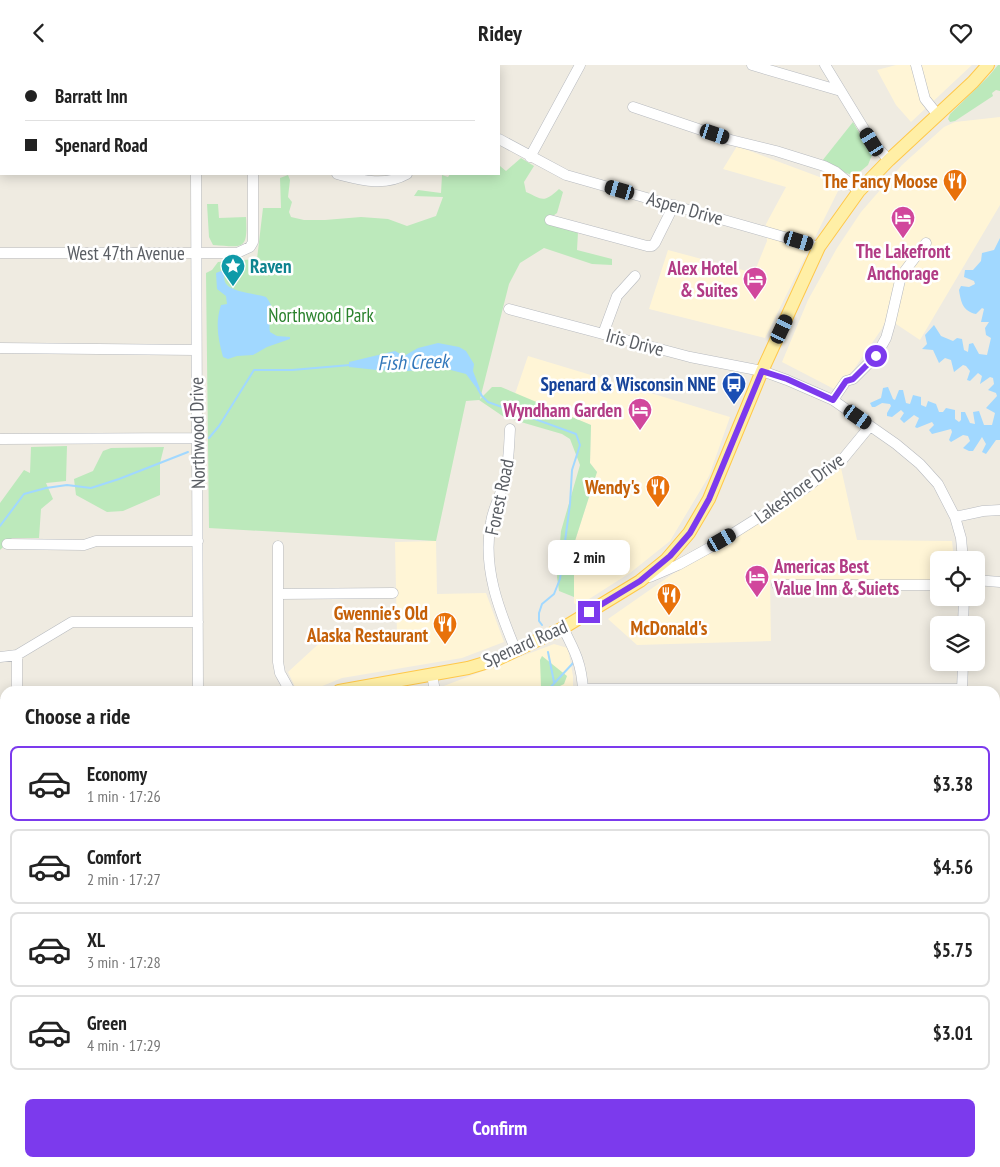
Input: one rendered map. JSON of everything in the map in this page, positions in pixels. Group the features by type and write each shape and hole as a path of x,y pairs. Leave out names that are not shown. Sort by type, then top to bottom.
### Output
{"main road":[{"name":"Spenard Road","path":"369,686 468,668 516,651 563,628 674,560 701,514 762,371 819,247 859,191 889,160 973,82 988,65"}],"street":[{"path":"530,157 580,65"},
{"path":"752,65 841,91"},
{"path":"825,65 872,142 889,160"},
{"path":"916,65 925,99 937,115"},
{"path":"632,107 732,140 776,151 824,167 836,172 859,191"},
{"name":"Aspen Drive","path":"500,140 566,175 819,247"},
{"name":"Northwood Drive","path":"196,175 198,686"},
{"name":"West 47th Avenue","path":"0,253 237,253 250,247 254,236 253,175"},
{"path":"342,175 370,181 392,180 404,175"},
{"path":"550,220 647,247 655,243 674,205"},
{"path":"833,400 846,381 853,379 876,356 888,331 901,276 926,243"},
{"path":"603,334 617,296 635,276"},
{"name":"Iris Drive","path":"510,309 690,357 762,371 787,379 833,400 896,444 920,464 938,484 955,517 961,538 962,551"},
{"path":"0,348 196,350"},
{"name":"Lakeshore Drive","path":"674,560 718,543 827,472 842,460 870,426"},
{"name":"Forest Road","path":"510,429 505,481 491,521 489,550 492,586 500,615 516,651"},
{"path":"0,439 196,438"},
{"path":"955,517 983,511 1000,510"},
{"path":"7,544 84,545 96,541 198,541"},
{"path":"278,546 280,673 287,686"},
{"path":"985,581 1000,582"},
{"path":"777,585 930,585"},
{"path":"278,594 393,593"},
{"path":"0,657 16,655 72,622 198,622"},
{"path":"563,628 577,656 582,672 583,686"},
{"path":"16,655 17,686"},
{"path":"962,671 962,686"},
{"path":"432,675 434,686"}],"shaded area":[{"path":"896,65 972,65 911,122 896,105 877,70"},
{"path":"1000,117 1000,205 920,340 887,318 852,372 836,390 782,362 808,300 837,248 861,212 902,165 944,127 955,122"},
{"path":"737,146 841,185 765,338 649,309 668,250 754,273 767,241 766,224 786,187 723,169"},
{"path":"528,356 730,417 709,476 670,541 630,573 578,606 574,603 574,544 597,472 590,463 591,425 515,394"},
{"path":"841,468 857,540 952,541 953,551 930,551 930,580 770,580 771,641 637,645 608,619 674,573 763,521"},
{"path":"436,541 437,594 486,593 504,642 462,658 342,678 322,686 295,686 288,672 325,638 397,636 395,542"},
{"path":"554,644 568,648 573,686 444,686"}],"green space":[{"path":"1000,65 1000,91 996,90 992,93 993,96 955,121 950,122 948,119 950,114"},
{"path":"853,122 872,155 868,165 855,176 822,161"},
{"name":"Northwood Park","path":"521,158 534,166 524,182 526,192 542,199 549,197 559,189 563,192 557,213 546,221 578,232 577,250 612,259 612,265 592,264 544,248 520,263 509,284 480,399 492,387 501,387 591,425 590,463 597,472 574,544 574,597 559,591 557,577 561,531 580,465 570,439 562,434 504,417 479,400 466,401 436,541 209,528 206,273 212,270 218,262 257,259 263,208 281,208 280,178 288,175 290,180 288,197 292,202 289,212 291,217 304,220 361,217 388,219 407,226 436,216 443,197 414,196 418,190 441,193 442,175 448,177 449,175 500,175 500,166 506,171"},
{"path":"207,204 218,204 219,218 246,217 246,236 242,245 213,245 209,237"},
{"path":"67,446 66,481 46,483 53,499 41,509 39,538 12,538 0,550 0,503 24,470 30,473 31,447"},
{"path":"164,447 160,463 160,495 123,511 107,512 76,495 74,479 93,471 103,451 111,448"},
{"path":"542,656 567,676 564,684 560,686 541,686 540,660"}],"water":[{"path":"1000,238 1000,440 996,440 986,454 982,452 986,444 982,437 973,451 969,451 963,448 970,441 968,436 963,435 951,442 949,440 952,432 951,429 932,434 929,430 934,425 932,422 917,428 915,427 919,418 914,415 904,423 900,419 904,413 901,410 892,417 887,416 890,404 882,403 872,407 870,403 881,398 883,388 888,387 895,400 899,390 903,390 906,403 910,404 913,395 921,397 921,405 926,407 928,401 936,404 939,412 943,412 946,408 955,410 955,419 959,422 961,420 961,412 965,412 970,423 975,424 973,412 979,411 984,425 992,425 995,413 986,408 997,396 996,393 988,390 994,384 993,378 990,377 980,384 982,376 978,373 970,381 967,380 970,371 966,366 963,365 954,372 951,360 945,358 939,363 933,350 922,349 927,344 925,335 934,325 941,336 953,341 957,338 962,339 964,350 968,352 969,344 973,343 979,354 987,355 991,338 986,335 985,328 989,322 981,322 984,309 982,308 976,314 965,309 959,290 961,286 969,287 975,284 974,281 964,277 965,270 973,270 981,261 982,253 994,250"},
{"path":"221,271 224,273 226,284 230,287 266,297 272,311 270,332 277,336 290,337 290,339 267,347 253,355 237,356 228,359 223,357 218,318 221,305 227,304 226,296 217,289 216,273"},
{"path":"438,343 459,347 466,351 474,364 473,371 480,389 478,390 466,374 443,368 407,371 349,367 349,362 395,351 404,356 418,348"}],"waterway":[{"name":"Fish Creek","path":"209,438 219,426 254,370 292,370 350,365"},
{"name":"Fish Creek","path":"478,389 488,402 576,434 580,445 572,470 570,504 560,579 554,594 542,604 539,613 539,621 542,625"},
{"name":"Fish Creek","path":"0,526 24,494 67,485 91,488 188,452"},
{"name":"Fish Creek","path":"548,652 554,682"},
{"path":"552,686 574,662"}],"place":[{"name":"The Fancy Moose","path":"955,202"},
{"name":"The Lakefront Anchorage","path":"903,239"},
{"name":"Raven","path":"233,287"},
{"name":"Alex Hotel & Suites","path":"755,300"},
{"name":"Spenard & Wisconsin NNE","path":"734,405"},
{"name":"Wyndham Garden","path":"640,431"},
{"name":"Wendy's","path":"658,508"},
{"name":"Americas Best Value Inn & Suiets","path":"757,598"},
{"name":"McDonald's","path":"669,616"},
{"name":"Gwennie's Old Alaska Restaurant","path":"445,645"}],"route":[{"path":"589,612 640,581 676,551 690,533 709,499 762,371 787,379 833,400 846,381 853,379 876,356"}]}
